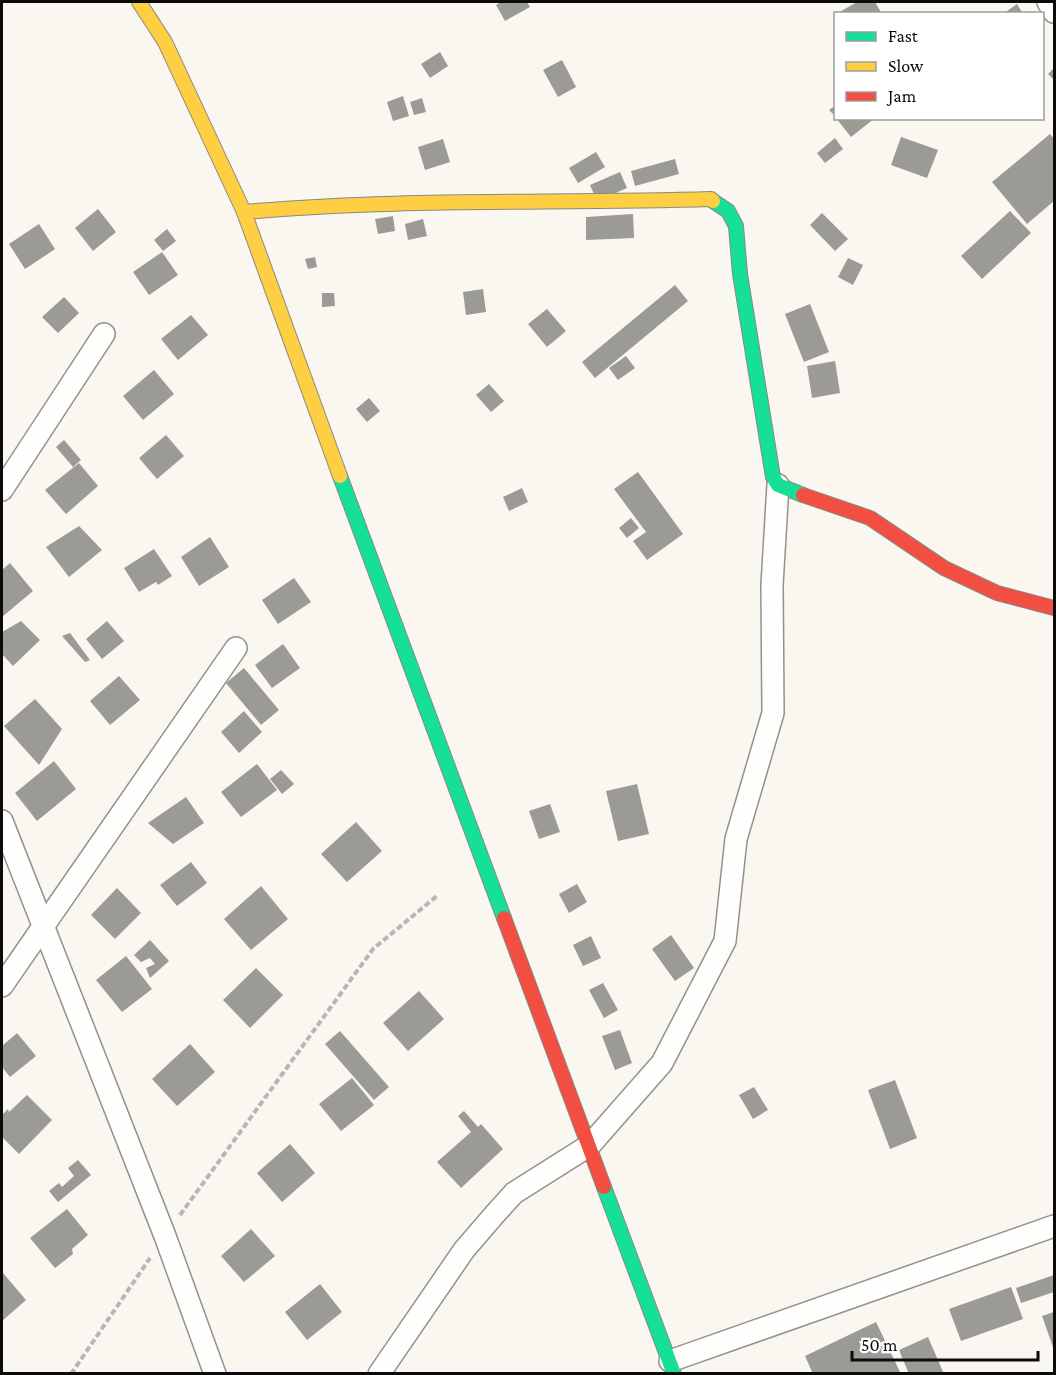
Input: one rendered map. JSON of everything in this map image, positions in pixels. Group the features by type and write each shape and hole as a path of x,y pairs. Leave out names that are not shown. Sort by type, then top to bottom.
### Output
{"street":[{"path":"139,2 165,42 244,212 405,652 672,1367 1054,1226"},
{"path":"1048,2 1054,12"},
{"path":"244,212 287,208 460,202 614,202 711,199 728,211 736,226 765,437 773,477 778,485 870,518 944,568 997,593 1054,608"},
{"path":"2,490 104,334"},
{"path":"379,1374 464,1250 514,1193 590,1145 662,1063 725,941 736,839 773,713 772,585 778,485"},
{"path":"2,986 236,648"},
{"path":"2,821 165,1236 215,1374"}],"path":[{"path":"72,1374 165,1236 373,949 438,895"}],"building":[{"path":"501,2 527,2 530,7 505,21 496,5"},
{"path":"857,2 875,2 881,12 840,12"},
{"path":"1017,4 1022,12 1006,12"},
{"path":"440,52 448,66 430,78 421,64"},
{"path":"562,60 576,87 558,97 543,70"},
{"path":"1054,68 1054,80 1048,74"},
{"path":"403,96 409,116 393,121 387,102"},
{"path":"422,98 426,112 414,115 410,102"},
{"path":"838,120 872,120 851,137"},
{"path":"1050,134 1054,139 1054,201 1027,224 992,182"},
{"path":"901,137 938,150 927,178 891,165"},
{"path":"835,138 843,149 825,163 817,153"},
{"path":"443,139 450,162 425,170 418,147"},
{"path":"596,152 605,167 578,183 569,168"},
{"path":"675,159 679,174 635,186 631,171"},
{"path":"620,172 627,188 597,201 590,185"},
{"path":"98,209 116,232 93,251 75,228"},
{"path":"1010,211 1031,233 982,279 961,256"},
{"path":"822,213 848,239 835,251 810,225"},
{"path":"633,214 634,238 586,240 586,217"},
{"path":"393,216 395,231 378,234 375,219"},
{"path":"423,219 427,236 408,240 405,224"},
{"path":"39,224 55,249 25,269 9,244"},
{"path":"167,229 176,241 163,251 154,240"},
{"path":"162,252 178,275 149,295 133,272"},
{"path":"315,257 317,267 308,269 305,259"},
{"path":"848,258 863,265 853,285 838,277"},
{"path":"675,285 688,301 595,378 582,362"},
{"path":"483,289 486,312 466,315 463,292"},
{"path":"322,293 334,293 335,306 322,307"},
{"path":"64,297 79,313 58,333 42,317"},
{"path":"810,304 829,352 804,362 785,314"},
{"path":"547,309 566,331 547,347 528,324"},
{"path":"191,315 208,335 178,360 161,339"},
{"path":"626,356 635,368 618,380 609,368"},
{"path":"835,361 840,393 812,398 807,366"},
{"path":"154,370 174,394 143,420 123,396"},
{"path":"489,384 504,401 491,412 476,395"},
{"path":"369,398 380,411 367,422 356,409"},
{"path":"166,435 184,456 157,479 139,458"},
{"path":"64,440 81,460 73,467 56,447"},
{"path":"79,463 98,486 66,514 45,490"},
{"path":"638,472 683,534 647,560 633,541 646,532 614,489"},
{"path":"522,488 528,502 509,511 503,497"},
{"path":"631,518 639,528 627,538 619,528"},
{"path":"79,526 102,550 69,577 46,547"},
{"path":"210,537 229,567 199,586 181,557"},
{"path":"154,549 172,576 158,585 156,582 139,592 124,568"},
{"path":"10,563 33,591 2,617 2,570"},
{"path":"294,578 311,602 278,624 262,600"},
{"path":"21,621 40,640 13,666 2,654 2,632"},
{"path":"107,621 124,641 102,659 86,639"},
{"path":"70,633 90,660 85,662 62,636"},
{"path":"283,644 300,668 272,688 255,665"},
{"path":"244,668 279,710 261,725 226,683"},
{"path":"119,676 140,700 110,725 90,701"},
{"path":"35,699 62,729 39,765 4,726"},
{"path":"244,711 262,732 239,753 221,732"},
{"path":"54,761 76,789 37,821 15,793"},
{"path":"257,764 277,790 241,817 221,792"},
{"path":"281,770 294,784 282,794 270,779"},
{"path":"637,784 649,834 618,841 606,791"},
{"path":"186,797 204,823 173,844 148,823"},
{"path":"550,804 560,832 539,839 529,811"},
{"path":"356,822 382,851 347,882 321,854"},
{"path":"191,862 207,883 177,906 160,885"},
{"path":"577,884 587,902 569,913 559,894"},
{"path":"261,886 288,919 251,950 224,919"},
{"path":"117,888 141,913 115,939 91,915"},
{"path":"671,935 694,968 675,981 652,949"},
{"path":"591,936 601,958 583,966 573,945"},
{"path":"150,940 169,961 150,978 146,968 155,964 150,958 141,962 134,955"},
{"path":"126,956 152,989 122,1012 96,980"},
{"path":"256,968 283,995 250,1028 223,1000"},
{"path":"603,983 618,1010 604,1018 589,990"},
{"path":"419,991 444,1019 408,1051 383,1023"},
{"path":"620,1030 632,1063 615,1070 602,1036"},
{"path":"340,1031 389,1087 374,1100 325,1044"},
{"path":"17,1033 36,1056 10,1077 2,1067 2,1046"},
{"path":"190,1044 215,1072 177,1106 152,1079"},
{"path":"352,1078 374,1105 341,1131 319,1104"},
{"path":"895,1080 917,1138 890,1149 868,1090"},
{"path":"754,1087 768,1110 753,1119 739,1095"},
{"path":"27,1095 52,1120 19,1154 2,1137 2,1115 8,1109 9,1112"},
{"path":"464,1111 478,1127 481,1124 503,1149 461,1188 437,1162 471,1132 458,1116"},
{"path":"290,1144 315,1173 282,1202 257,1173"},
{"path":"78,1160 91,1175 58,1202 49,1191 59,1183 62,1187 74,1176 68,1168"},
{"path":"67,1209 88,1235 72,1249 73,1254 55,1268 30,1238"},
{"path":"251,1229 275,1256 244,1282 221,1256"},
{"path":"2,1274 26,1300 2,1321"},
{"path":"1054,1275 1054,1292 1021,1303 1016,1288"},
{"path":"320,1284 342,1312 307,1340 285,1312"},
{"path":"1011,1287 1023,1319 961,1341 949,1309"},
{"path":"1054,1312 1054,1350 1042,1316"},
{"path":"876,1322 901,1374 813,1374 805,1356"},
{"path":"928,1337 944,1374 909,1374 899,1350"}],"traffic: fast":[{"path":"713,201 728,211 736,226 740,274 773,477 778,485 803,495"},
{"path":"340,476 504,918"},
{"path":"604,1187 674,1374"}],"traffic: slow":[{"path":"139,2 165,42 244,212 340,476"},
{"path":"244,212 419,203 711,199 713,201"}],"traffic: jam":[{"path":"803,495 870,518 944,568 997,593 1054,608"},
{"path":"504,918 604,1187"}]}
